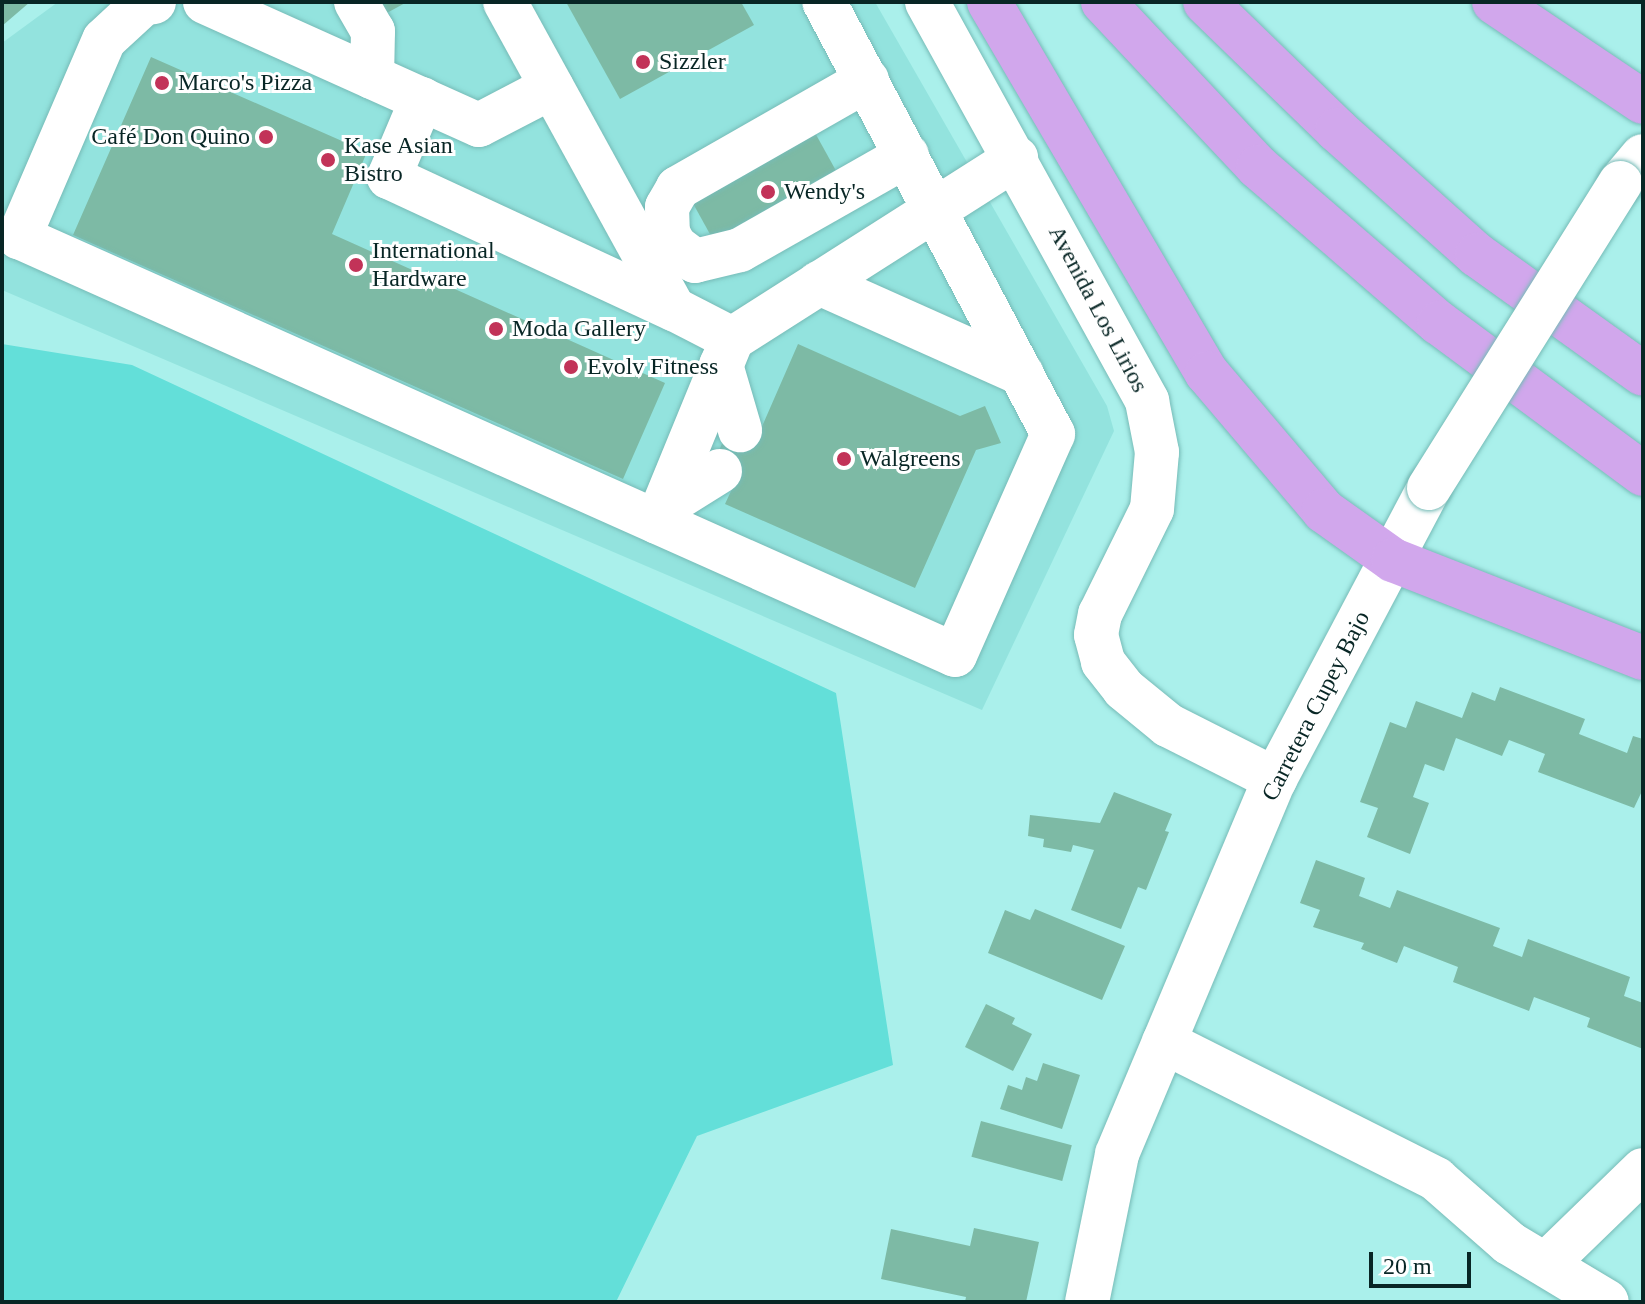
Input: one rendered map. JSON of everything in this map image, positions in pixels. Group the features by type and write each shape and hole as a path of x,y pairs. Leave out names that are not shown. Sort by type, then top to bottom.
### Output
{"main road":[{"path":"989,2 1207,373 1324,511 1393,560 1643,658"},
{"path":"1103,2 1258,167 1439,323 1643,474"},
{"path":"1205,2 1337,130 1477,255 1643,374"},
{"path":"1494,2 1643,102"}],"street":[{"path":"154,2 144,3 104,40 19,237 661,514 955,655 1053,434 936,207 824,2"},
{"path":"205,2 372,65 422,99 479,125 552,87"},
{"path":"334,2 372,65"},
{"path":"356,2 373,31 372,65"},
{"path":"505,2 674,309"},
{"name":"Avenida Los Lirios","path":"927,2 1016,158 1147,401 1157,452 1152,509 1100,614 1096,635 1103,662 1124,689 1168,725 1275,779"},
{"path":"867,80 678,188 667,207 668,233 675,246 695,261 716,258 740,250 907,155"},
{"path":"422,99 389,177 674,309 727,352 740,430"},
{"path":"661,514 727,352 819,283 1016,158"},
{"name":"Carretera Cupey Bajo","path":"1087,1302 1117,1154 1275,779 1429,488 1631,170"},
{"path":"819,283 1022,374"},
{"path":"661,514 720,471"},
{"path":"1164,1042 1436,1179 1509,1243 1607,1302"},
{"path":"1546,1264 1643,1170"}],"shaded area":[{"path":"58,2 875,2 1107,406 1114,431 982,710 2,290 2,43"},
{"path":"2,344 132,365 836,693 893,1065 697,1136 616,1302 2,1302"}],"building":[{"path":"2,2 30,2 2,26"},
{"path":"364,2 407,2 374,20"},
{"name":"Sizzler","path":"566,2 741,2 754,25 620,99"},
{"path":"151,57 367,152 332,234 665,383 623,479 73,235"},
{"name":"Wendy's","path":"814,131 843,183 720,252 691,199"},
{"name":"Walgreens","path":"798,344 960,416 985,406 1001,443 976,450 915,588 725,504 737,478 712,467 730,425 757,438"},
{"path":"1500,687 1585,719 1579,734 1627,753 1633,736 1643,739 1643,789 1634,808 1538,772 1545,754 1509,740 1502,756 1456,738 1444,771 1425,764 1413,797 1429,803 1410,854 1367,837 1378,808 1360,802 1390,722 1406,728 1416,701 1462,718 1472,692 1495,701"},
{"path":"1114,792 1172,814 1165,831 1169,832 1146,890 1138,887 1121,929 1071,910 1094,850 1073,845 1071,852 1043,847 1044,839 1028,836 1030,815 1100,823"},
{"path":"1316,860 1365,878 1359,896 1390,908 1397,890 1500,928 1493,946 1522,957 1528,939 1630,977 1624,996 1643,1003 1643,1049 1587,1027 1590,1018 1534,997 1529,1011 1453,982 1458,967 1404,946 1397,963 1361,949 1364,943 1313,927 1320,910 1300,903"},
{"path":"1035,909 1125,946 1102,1000 988,953 1005,910 1030,920"},
{"path":"986,1004 1015,1018 1012,1024 1032,1034 1013,1071 965,1047"},
{"path":"1043,1063 1080,1075 1062,1129 1000,1109 1008,1085 1022,1090 1026,1077 1037,1081"},
{"path":"981,1121 1072,1145 1062,1181 971,1157"},
{"path":"974,1228 1039,1242 1026,1302 965,1302 966,1297 881,1279 891,1229 970,1246"}],"place":[{"name":"Sizzler","path":"643,62"},
{"name":"Marco's Pizza","path":"162,83"},
{"name":"Café Don Quino","path":"266,137"},
{"name":"Kase Asian Bistro","path":"328,160"},
{"name":"Wendy's","path":"768,192"},
{"name":"International Hardware","path":"356,265"},
{"name":"Moda Gallery","path":"496,329"},
{"name":"Evolv Fitness","path":"571,367"},
{"name":"Walgreens","path":"844,459"}]}
